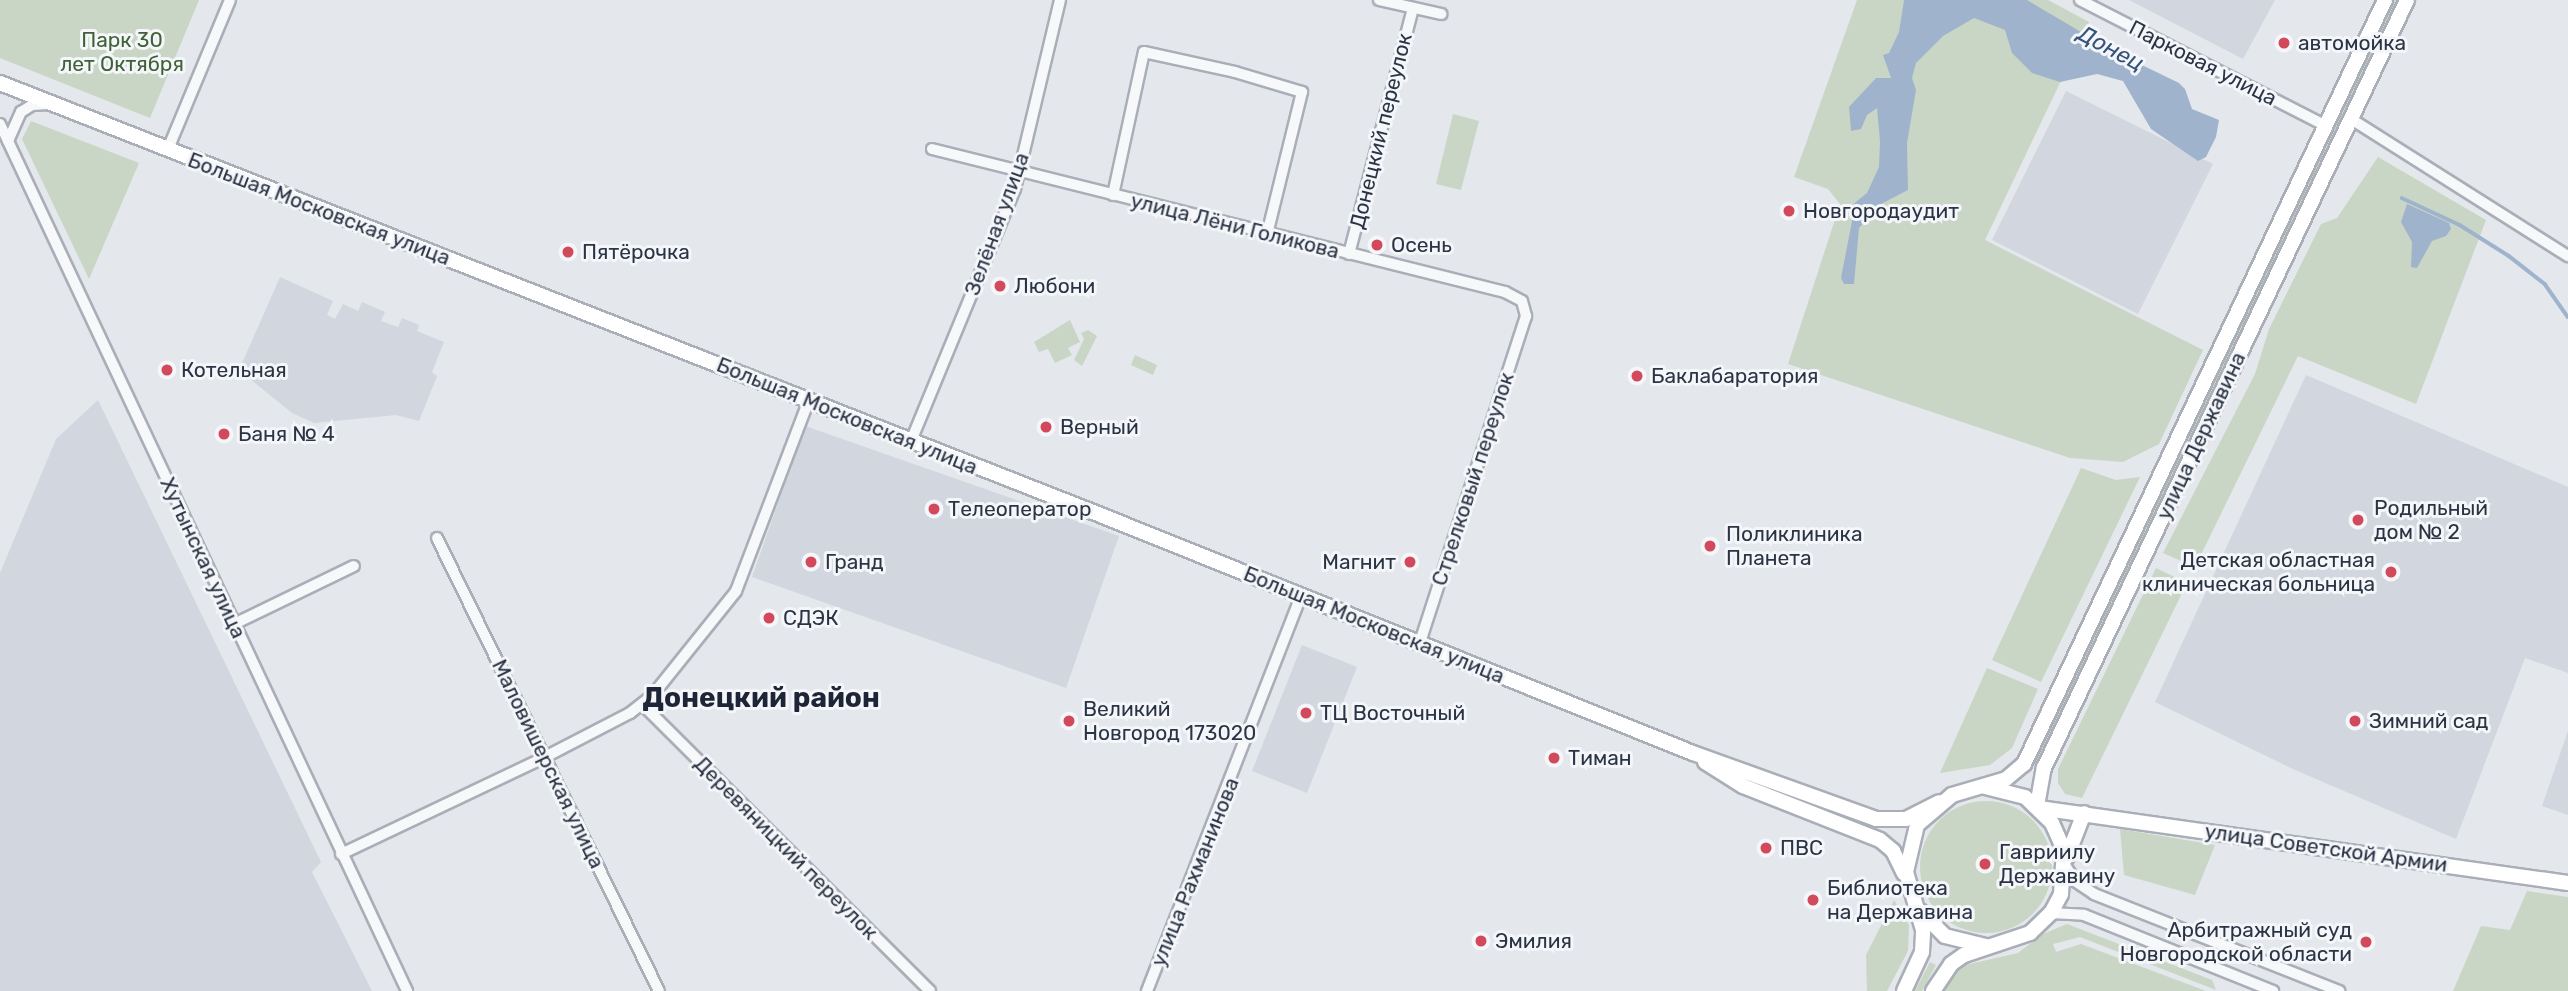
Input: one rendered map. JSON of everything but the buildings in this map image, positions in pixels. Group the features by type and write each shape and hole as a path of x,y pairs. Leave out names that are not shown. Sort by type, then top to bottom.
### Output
{"main road":[{"name":"улица Державина","path":"1904,991 1922,952 1923,930 1911,895 1911,840 1939,802 1966,790 2006,779 2024,764 2385,0"},
{"name":"улица Державина","path":"2038,807 2044,768 2407,0"},
{"name":"Большая Московская улица","path":"0,83 809,400 1693,753 1876,819 1906,819 1939,802"},
{"name":"Большая Московская улица","path":"1693,753 1743,786 1881,840 1893,851 1911,895"},
{"name":"улица Державина","path":"1966,790 2003,789 2038,807 2059,836 2065,865 2061,894 2051,913"},
{"name":"улица Советской Армии","path":"2038,807 2568,883"},
{"path":"2065,865 2084,813"},
{"path":"1911,895 1945,936 1991,947"},
{"path":"1933,991 1951,964 1991,947 2018,940 2051,913"}],"street":[{"path":"168,149 230,0"},
{"name":"Зелёная улица","path":"911,441 1020,171 1060,0"},
{"path":"1379,0 1441,14"},
{"name":"Парковая улица","path":"2080,0 2326,127"},
{"name":"Донецкий переулок","path":"1349,254 1412,8"},
{"path":"1113,195 1144,52 1236,72 1302,92 1267,234"},
{"path":"8,141 21,112 32,105 52,104"},
{"path":"2351,119 2568,256"},
{"name":"Хутынская улица","path":"0,124 407,991"},
{"name":"улица Лёни Голикова","path":"932,149 1512,294 1522,301 1526,316"},
{"name":"Стрелковый переулок","path":"1420,643 1526,316"},
{"path":"341,854 545,757 643,705 736,592 809,400"},
{"name":"Маловишерская улица","path":"437,538 659,991"},
{"path":"234,624 354,566"},
{"name":"улица Рахманинова","path":"1147,991 1301,596"},
{"name":"Деревяницкий переулок","path":"643,705 930,991"},
{"path":"2065,865 2075,881 2094,894 2339,991"},
{"path":"2051,913 2084,915 2273,991"}],"shaded area":[{"path":"2129,0 2275,0 2243,59"},
{"path":"2066,91 2213,164 2138,314 1992,240"},
{"path":"280,277 333,301 327,315 335,319 343,304 358,311 362,302 385,312 381,321 398,327 402,318 419,325 417,331 444,342 432,372 437,376 419,421 396,415 314,423 292,413 239,370"},
{"name":"Детская областная клиническая больница","path":"2306,375 2568,487 2568,673 2525,658 2456,839 2295,770 2155,702"},
{"path":"98,400 321,862 312,872 372,991 0,991 0,573 56,439"},
{"path":"805,426 1119,536 1066,688 752,577"},
{"name":"ТЦ Восточный","path":"1302,645 1357,667 1307,793 1252,771"},
{"path":"2568,731 2568,815 2542,806"}],"green space":[{"name":"Парк 30 лет Октября","path":"0,0 199,0 150,118 0,58"},
{"path":"1857,0 2048,0 2089,22 1985,240 2203,350 2159,444 2123,462 2070,458 1788,364 1840,204 1828,189 1794,177"},
{"path":"2393,0 2401,0 2039,764 2032,761"},
{"path":"1453,114 1479,121 1461,190 1436,184"},
{"path":"31,121 139,163 89,279 22,139"},
{"path":"2378,157 2486,220 2416,404 2298,356 2195,567 2163,553 2255,374 2269,329 2321,224 2337,218"},
{"path":"1070,320 1080,342 1068,348 1072,355 1055,363 1048,349 1039,352 1034,342"},
{"path":"1088,330 1097,336 1082,366 1074,360 1084,339 1081,333"},
{"path":"1135,355 1157,365 1153,375 1131,365"},
{"path":"2081,468 2116,480 2140,477 2041,682 1992,660"},
{"path":"2156,568 2187,583 2082,798 2065,794 2058,783 2058,769"},
{"path":"1987,668 2038,689 2012,748 1990,765 1940,773"},
{"path":"1986,801 2011,806 2033,820 2047,842 2052,867 2047,892 2033,914 2011,928 1986,933 1961,928 1939,914 1925,892 1920,867 1925,842 1939,820 1961,806"},
{"path":"2120,829 2215,845 2195,895 2124,875"},
{"path":"2527,891 2568,897 2568,991 2453,991 2481,926 2510,930"},
{"path":"1894,900 1909,925 1908,951 1887,991 1867,991 1866,955"},
{"path":"2067,924 2212,980 2216,990 2080,937 2053,944 2056,952 2081,944 2206,991 1943,991 1953,972 1965,965 2018,953 2043,934"},
{"path":"1930,962 1936,965 1922,991 1915,991"}],"water":[{"path":"1904,0 2027,0 2113,51 2179,83 2185,89 2192,109 2219,120 2216,137 2206,157 2198,161 2151,129 2123,81 2097,74 2060,82 2032,73 2012,53 2005,30 1974,18 1943,36 1916,63 1912,78 1916,90 1907,143 1908,190 1881,204 1859,228 1854,284 1844,284 1841,278 1853,216 1846,210 1867,193 1879,167 1880,141 1877,108 1867,115 1861,129 1851,131 1849,107 1876,78 1891,78 1883,55 1889,53 1899,32"},
{"path":"2407,204 2449,223 2451,229 2446,236 2432,241 2417,268 2411,267 2412,242 2401,222"}],"waterway":[{"name":"Донец","path":"2402,198 2460,225 2509,256 2545,284 2568,317"}],"place":[{"name":"автомойка","path":"2284,43"},
{"name":"Новгородаудит","path":"1789,211"},
{"name":"Осень","path":"1377,245"},
{"name":"Пятёрочка","path":"568,252"},
{"name":"Любони","path":"1000,286"},
{"name":"Котельная","path":"167,370"},
{"name":"Баклабаратория","path":"1637,376"},
{"name":"Верный","path":"1046,427"},
{"name":"Баня № 4","path":"224,434"},
{"name":"Телеоператор","path":"934,509"},
{"name":"Родильный дом № 2","path":"2358,520"},
{"name":"Поликлиника Планета","path":"1710,546"},
{"name":"Гранд","path":"811,562"},
{"name":"Магнит","path":"1410,562"},
{"name":"Детская областная клиническая больница","path":"2391,572"},
{"name":"СДЭК","path":"769,618"},
{"name":"ТЦ Восточный","path":"1306,713"},
{"name":"Великий Новгород 173020","path":"1069,721"},
{"name":"Зимний сад","path":"2355,721"},
{"name":"Тиман","path":"1554,758"},
{"name":"ПВС","path":"1766,848"},
{"name":"Гавриилу Державину","path":"1985,864"},
{"name":"Библиотека на Державина","path":"1813,900"},
{"name":"Эмилия","path":"1481,941"},
{"name":"Арбитражный суд Новгородской области","path":"2366,942"}],"district":[{"name":"Донецкий район","path":"761,698"}]}
